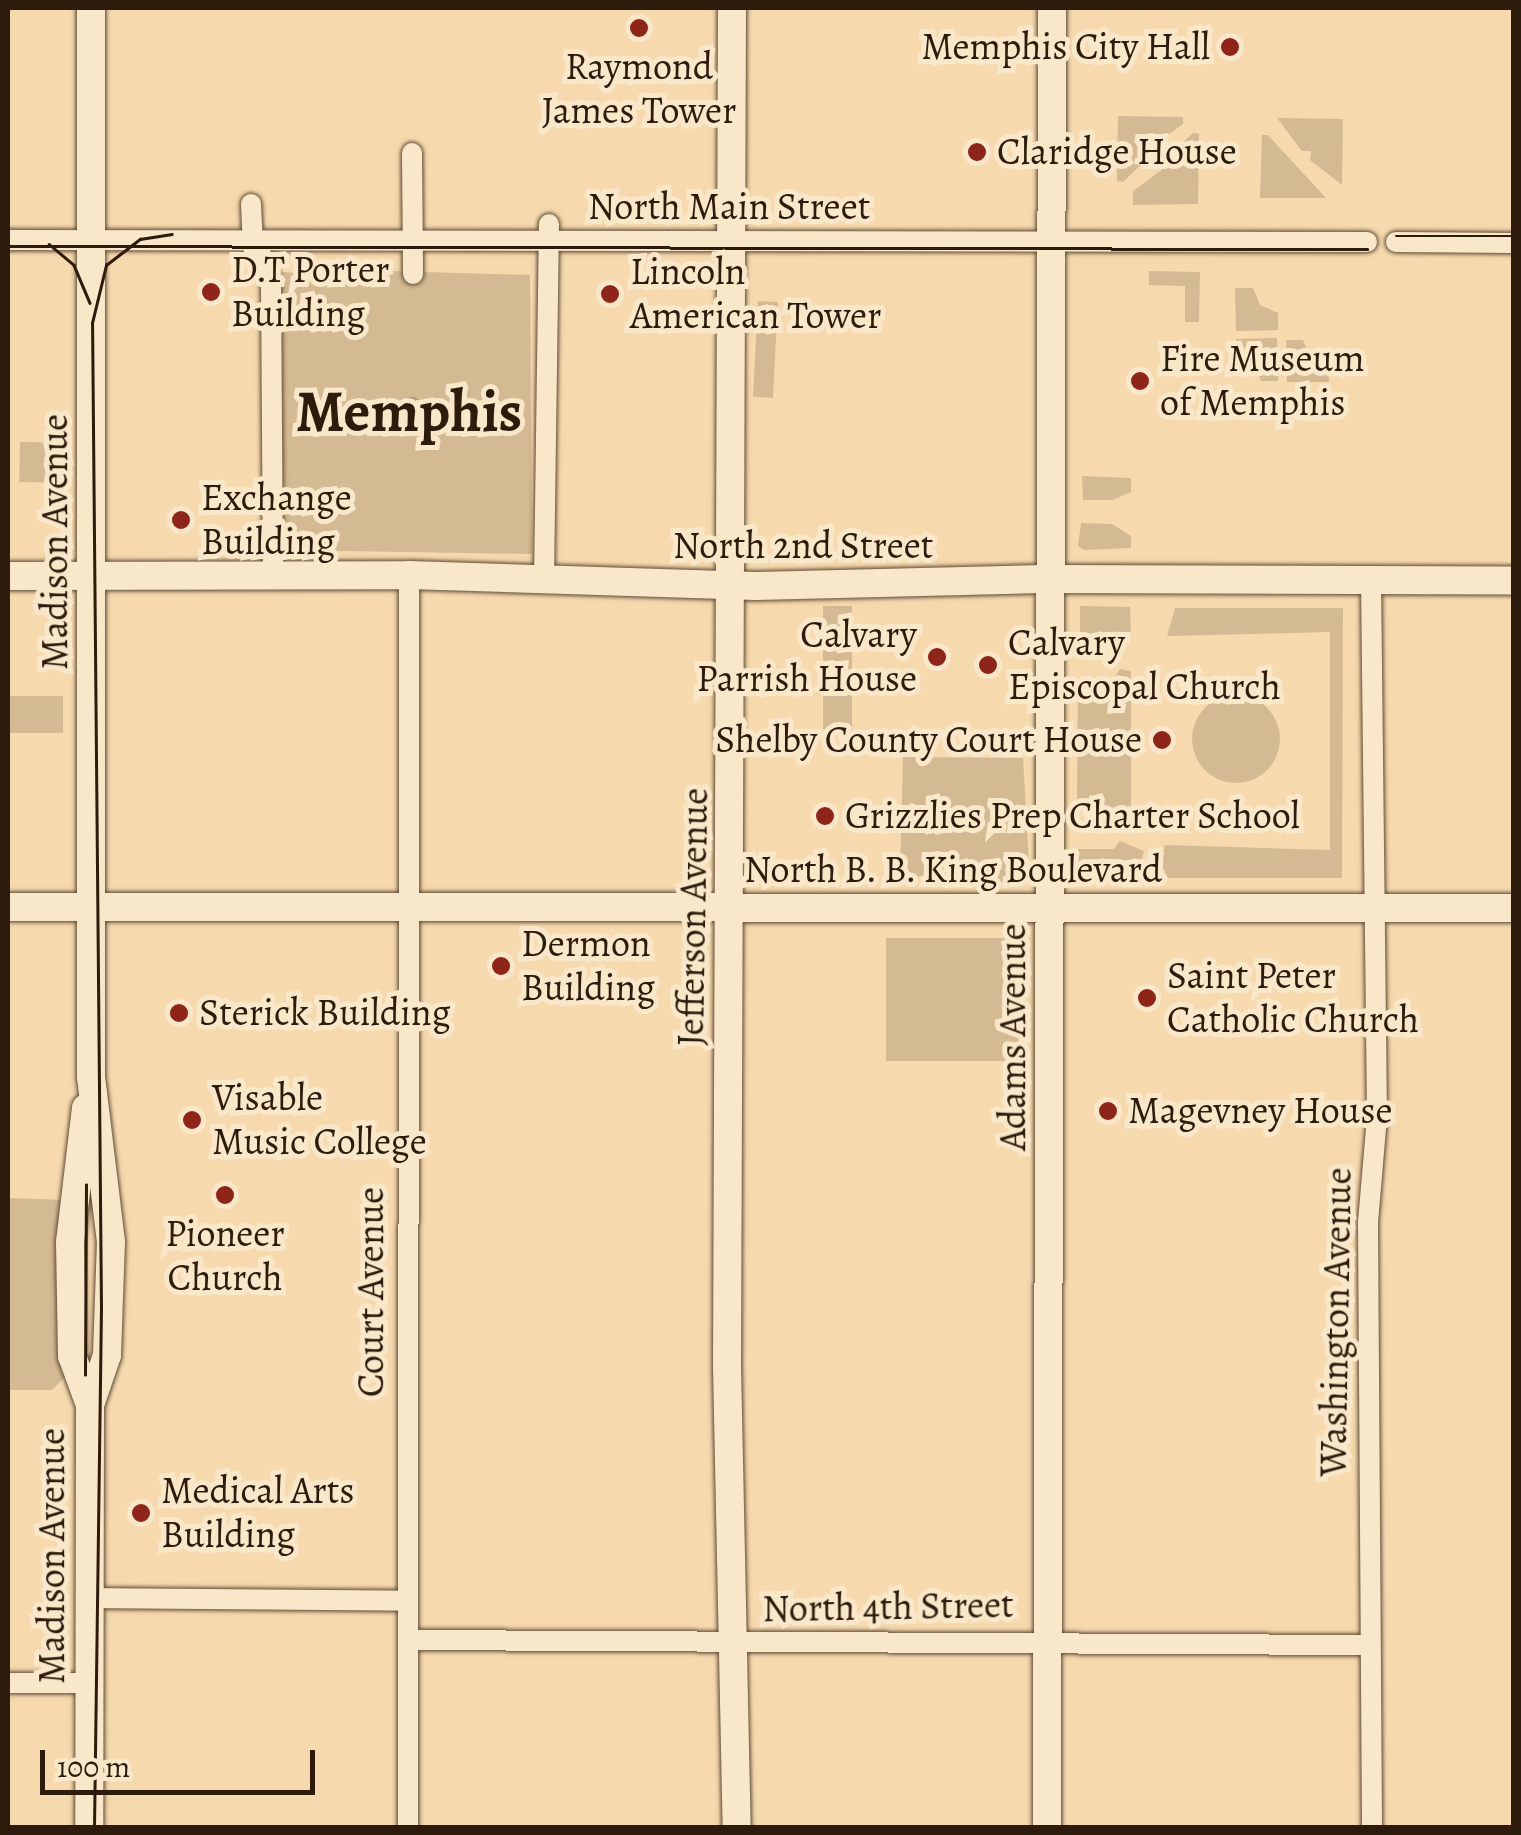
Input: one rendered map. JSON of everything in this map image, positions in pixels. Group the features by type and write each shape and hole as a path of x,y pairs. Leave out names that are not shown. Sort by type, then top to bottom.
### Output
{"main road":[{"name":"Madison Avenue","path":"89,1828 90,1405 106,1355 111,1242 92,1077 91,8"},
{"name":"Jefferson Avenue","path":"732,8 729,909 732,1645 737,1828"},
{"name":"Adams Avenue","path":"1047,1828 1052,8"},
{"name":"North 2nd Street","path":"8,576 410,575 732,586 1051,579 1514,581"},
{"name":"North B. B. King Boulevard","path":"8,907 1514,908"},
{"name":"Madison Avenue","path":"90,1405 72,1356 70,1242 92,1077"}],"street":[{"path":"412,153 412,274"},
{"path":"250,204 252,240 267,262 271,286 273,578"},
{"name":"North Main Street","path":"8,240 412,242 548,233 732,243 1353,241"},
{"path":"544,580 548,233"},
{"path":"1408,242 1508,242"},
{"name":"Court Avenue","path":"408,1828 410,575"},
{"name":"Washington Avenue","path":"1371,578 1376,1117 1368,1222 1372,1828"},
{"path":"90,1598 408,1601"},
{"name":"North 4th Street","path":"408,1640 732,1645 1047,1640 1369,1645"},
{"path":"8,1682 90,1683"}],"shaded area":[{"path":"1118,116 1183,117 1183,124 1149,149 1149,157 1123,182 1117,181"},
{"path":"1277,118 1343,119 1342,185 1310,160 1311,151 1302,151"},
{"path":"1193,133 1199,134 1198,204 1133,205 1133,191 1167,166 1167,158"},
{"path":"1262,135 1268,135 1326,198 1260,198"},
{"path":"324,269 530,275 532,554 283,550 282,272 323,275"},
{"path":"1149,271 1200,272 1199,322 1185,322 1185,286 1149,285"},
{"path":"1235,288 1253,288 1260,305 1278,313 1278,330 1236,331"},
{"path":"758,301 778,302 773,398 753,397"},
{"path":"1277,338 1278,381 1261,381 1254,363 1236,355 1236,339"},
{"path":"1286,340 1303,340 1310,357 1328,365 1329,382 1287,382"},
{"path":"411,397 425,406 426,412 417,426 411,427 397,418 396,412 405,398"},
{"path":"20,442 64,443 63,483 19,482"},
{"path":"1082,476 1131,478 1131,492 1113,500 1083,500"},
{"path":"1081,523 1112,524 1131,536 1131,548 1084,550 1078,546"},
{"path":"823,606 852,606 852,730 823,730"},
{"path":"1080,606 1130,607 1131,637 1080,633"},
{"path":"1175,608 1343,608 1342,878 1168,878 1160,862 1165,845 1330,850 1330,632 1167,636"},
{"path":"1120,669 1131,671 1131,809 1077,804 1078,678 1115,677"},
{"path":"1236,695 1253,698 1267,708 1277,722 1277,756 1267,770 1253,780 1236,783 1219,780 1205,770 1195,756 1192,739 1195,722 1205,708 1219,698"},
{"path":"8,696 63,696 63,733 8,733"},
{"path":"903,757 1023,758 1030,881 967,884 967,877 900,876"},
{"path":"1120,841 1144,851 1137,878 1079,875 1078,849 1114,849"},
{"path":"886,938 1024,938 1024,1061 886,1061"},
{"path":"8,1198 66,1200 67,1375 52,1390 8,1390"}],"tram line":[{"path":"94,1828 101,1309 92,323 106,265 140,239 172,234"},
{"path":"1396,236 1514,236"},
{"path":"49,244 74,265 90,303"},
{"path":"8,246 1367,249"},
{"path":"85,1375 86,1185"}],"place":[{"name":"Raymond James Tower","path":"639,28"},
{"name":"Memphis City Hall","path":"1230,47"},
{"name":"Claridge House","path":"977,152"},
{"name":"D.T Porter Building","path":"211,292"},
{"name":"Lincoln American Tower","path":"610,294"},
{"name":"Fire Museum of Memphis","path":"1140,381"},
{"name":"Exchange Building","path":"181,520"},
{"name":"Calvary Parrish House","path":"937,657"},
{"name":"Calvary Episcopal Church","path":"988,665"},
{"name":"Shelby County Court House","path":"1162,740"},
{"name":"Grizzlies Prep Charter School","path":"825,816"},
{"name":"Dermon Building","path":"501,966"},
{"name":"Saint Peter Catholic Church","path":"1147,998"},
{"name":"Sterick Building","path":"179,1013"},
{"name":"Magevney House","path":"1108,1111"},
{"name":"Visable Music College","path":"192,1120"},
{"name":"Pioneer Church","path":"225,1195"},
{"name":"Medical Arts Building","path":"141,1513"}],"district":[{"name":"Memphis","path":"409,412"}]}
